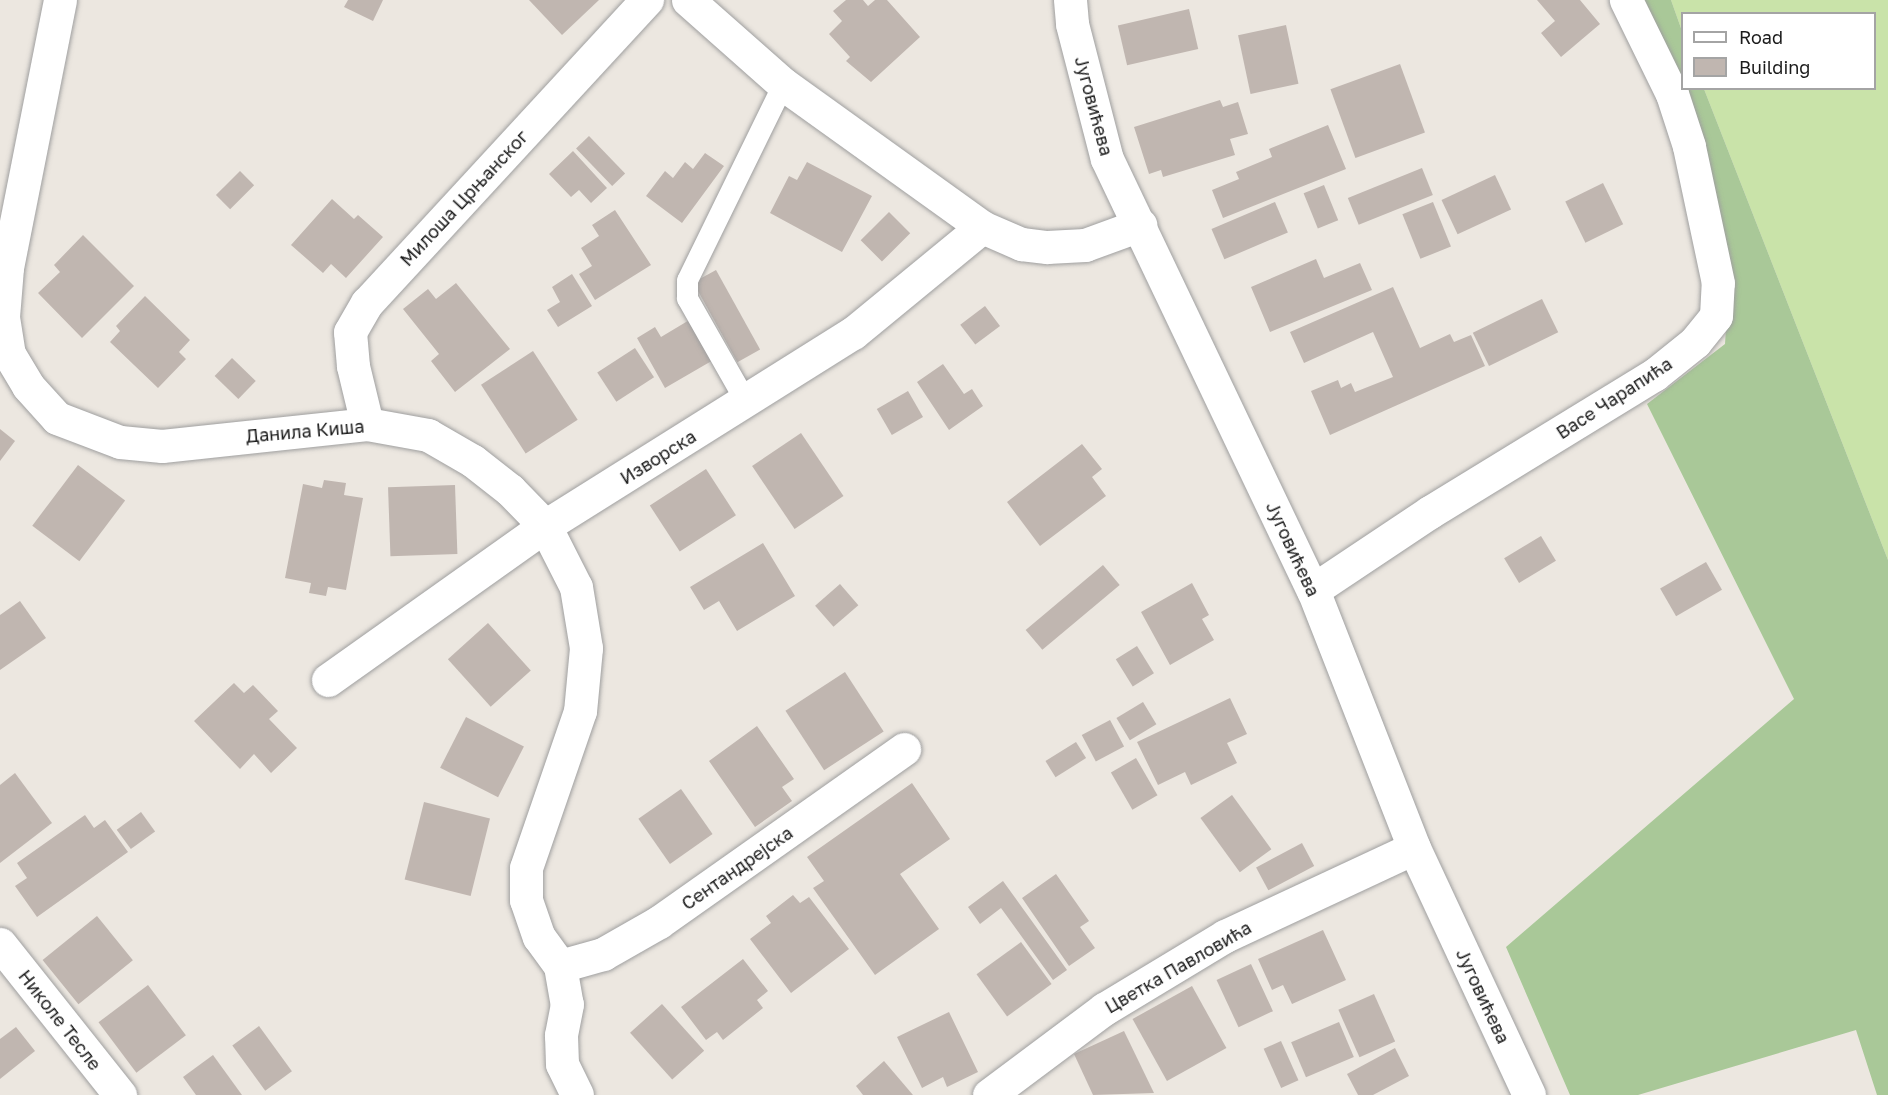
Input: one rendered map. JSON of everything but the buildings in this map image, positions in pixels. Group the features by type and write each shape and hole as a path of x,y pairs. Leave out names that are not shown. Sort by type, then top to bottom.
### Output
{"street":[{"name":"Данила Киша","path":"60,0 7,268 3,317 9,354 28,386 57,418 120,442 162,446 368,424 428,435 464,455 510,490 545,526 576,587 586,648 580,711 526,868 526,900 538,937 560,966 567,1004 561,1035 562,1064 577,1095"},
{"name":"Милоша Црњанског","path":"368,424 353,366 350,332 367,303 647,0"},
{"path":"688,0 783,84 982,227 1021,244 1047,247 1084,245 1140,225"},
{"name":"Југовићева","path":"1070,0 1072,24 1107,159 1314,590 1414,848 1529,1095"},
{"name":"Васе Чарапића","path":"1314,590 1430,512 1654,375 1695,342 1716,316 1718,283 1689,146 1672,94 1626,0"},
{"name":"Изворска","path":"328,680 545,526 853,333 982,227"},
{"name":"Сентандрејска","path":"560,966 603,954 659,922 904,749"},
{"name":"Цветка Павловића","path":"989,1095 1104,1010 1225,936 1414,848"},
{"name":"Николе Тесле","path":"0,944 120,1095"}],"lane":[{"path":"746,402 687,298 687,280 783,84"}],"green space":[{"path":"1622,0 1671,0 1681,28 1681,90 1704,90 1888,560 1888,1095 1877,1095 1856,1030 1638,1095 1570,1095 1506,947 1794,699 1647,404 1725,344 1729,280"},
{"path":"1671,0 1888,0 1888,560 1704,90 1876,90 1876,12 1681,12 1681,28"}]}
